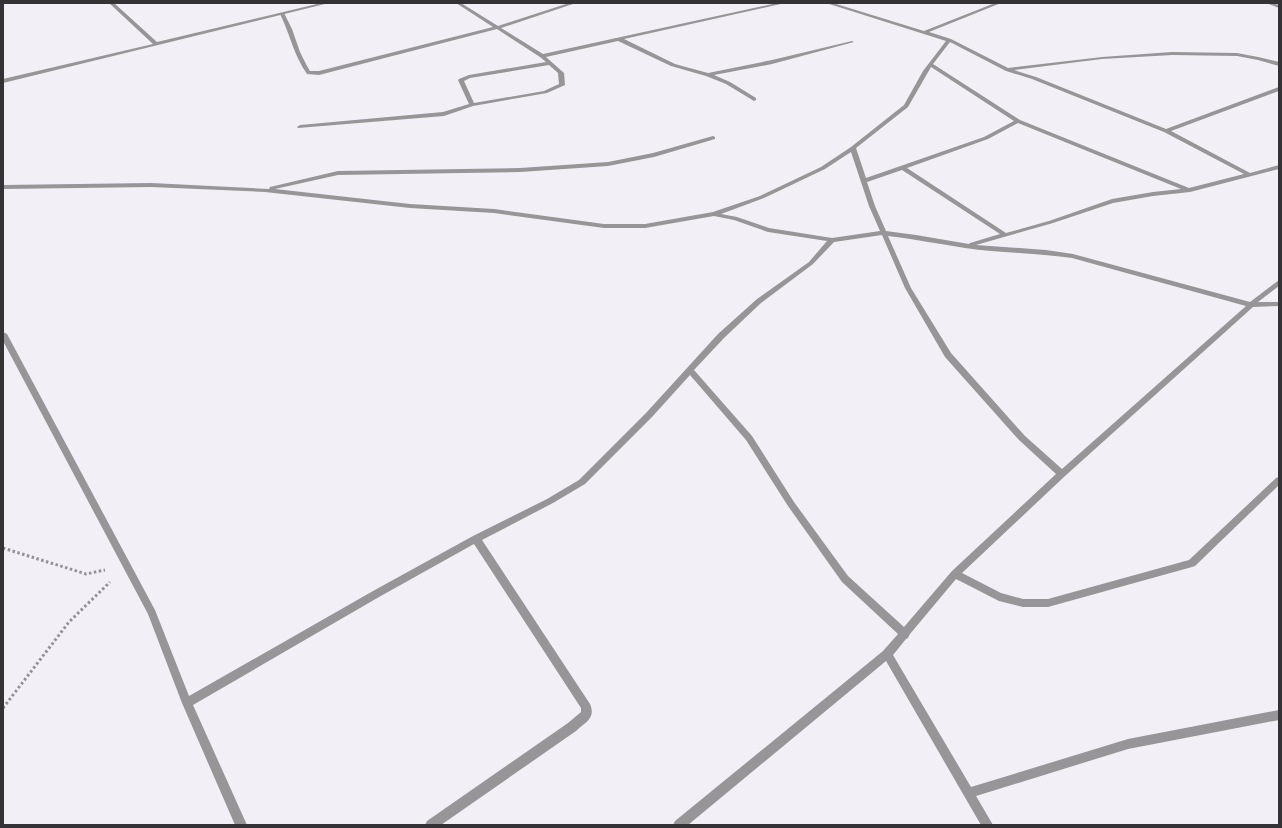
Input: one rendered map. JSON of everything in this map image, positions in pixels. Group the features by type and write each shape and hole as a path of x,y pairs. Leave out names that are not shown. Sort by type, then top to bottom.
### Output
{"street":[{"path":"111,3 156,44"},
{"path":"3,81 327,3"},
{"path":"300,127 444,114 472,105 545,92 562,85 561,73 542,56 458,3"},
{"path":"282,14 290,27 302,65 309,73 319,73 497,28 574,3"},
{"path":"542,56 783,3"},
{"path":"828,3 949,40 1008,70 1034,78 1166,131 1248,174"},
{"path":"926,32 999,3"},
{"path":"1268,3 1279,6"},
{"path":"619,39 673,65 708,75 728,83 754,99"},
{"path":"3,187 151,184 265,190 410,206 494,211 604,226 645,226 714,214 762,197 822,168 854,148 906,106 931,65 949,40"},
{"path":"708,75 780,60 852,42"},
{"path":"1008,70 1116,57 1168,53 1244,55 1279,64"},
{"path":"472,105 462,80 468,77 549,62"},
{"path":"931,65 1018,121 1190,190"},
{"path":"1166,131 1279,88"},
{"path":"864,181 986,138 1018,121"},
{"path":"265,190 338,174 520,170 608,164 654,155 713,138"},
{"path":"854,148 872,206 908,288 948,354 1022,438 1062,474"},
{"path":"965,246 1051,222 1112,201 1153,194 1190,190 1279,167"},
{"path":"904,168 1005,235"},
{"path":"714,214 735,218 768,230 832,240 883,233 916,237 965,246 1046,252 1073,256 1251,305 1279,304"},
{"path":"187,703 476,538 507,524 582,482 649,415 722,336 759,301 811,263 832,240"},
{"path":"679,825 887,654 905,635 955,574 1062,474 1251,305 1279,282"},
{"path":"3,334 152,613 187,703 241,825"},
{"path":"690,370 749,438 795,510 845,579 905,635"},
{"path":"955,574 999,597 1023,603 1048,603 1192,562 1279,480"},
{"path":"431,825 572,727 587,714 586,707 476,538"},
{"path":"887,654 987,825"},
{"path":"969,793 1128,744 1279,715"}],"path":[{"path":"3,548 86,574 127,566"},
{"path":"3,708 69,622 127,566"}]}
